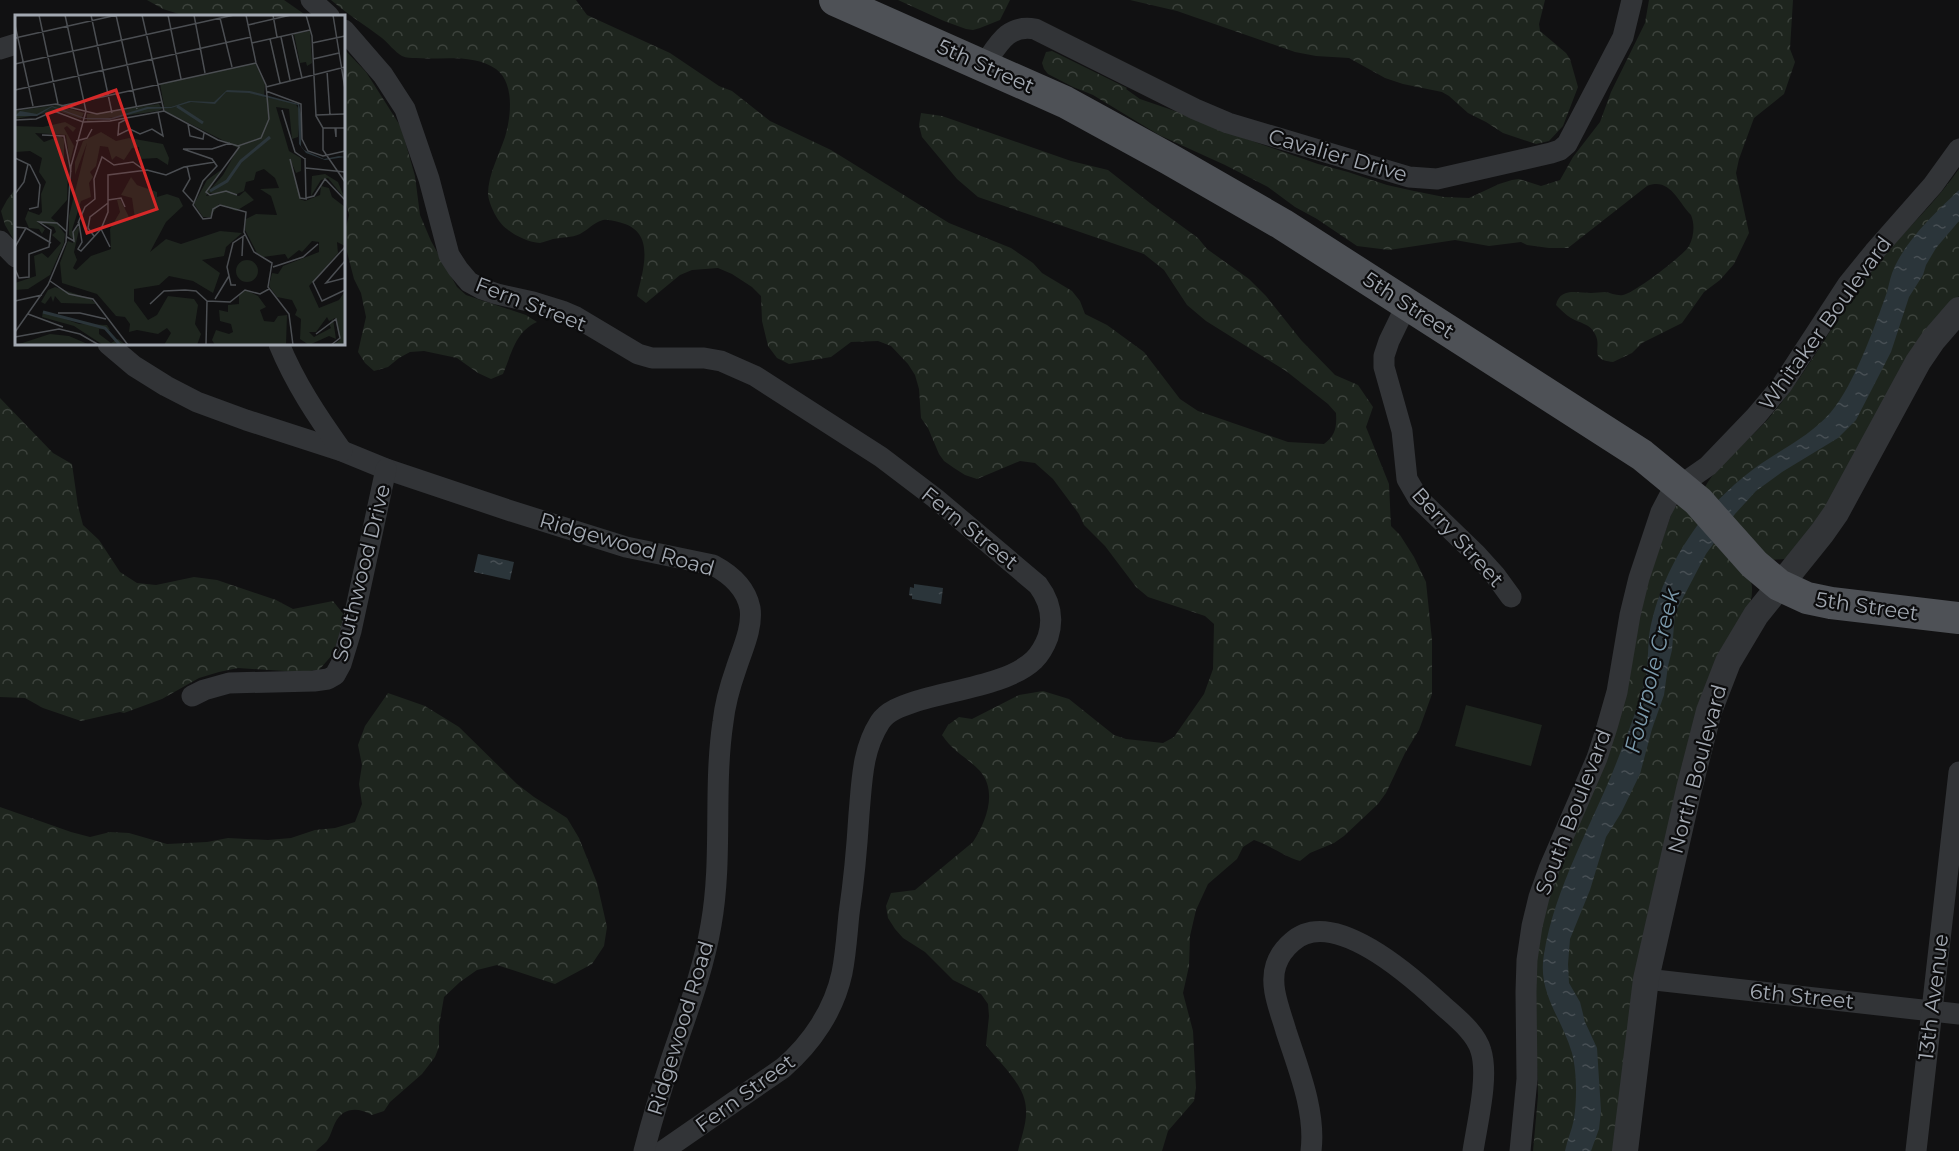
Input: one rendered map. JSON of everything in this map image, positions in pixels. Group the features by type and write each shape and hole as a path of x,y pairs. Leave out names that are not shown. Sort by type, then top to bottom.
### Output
{"main road":[{"name":"5th Street","path":"835,0 1065,102 1282,224 1642,455 1689,493 1763,573 1779,585 1806,598 1831,603 1959,618"}],"street":[{"path":"311,0 328,15"},
{"name":"Cavalier Drive","path":"984,65 1001,39 1010,32 1020,28 1035,29 1195,109 1228,123 1390,172 1424,180 1437,179 1551,153 1567,144 1623,37 1632,0"},
{"name":"Fern Street","path":"345,31 383,75 405,109 429,178 449,255 469,282 497,294 562,311 638,354 652,358 704,358 721,361 755,376 881,457 935,498 1038,585 1046,596 1051,612 1050,630 1045,645 1035,659 1021,670 990,682 898,707 882,719 869,739 863,765 856,865 842,974 828,1010 812,1039 783,1068 663,1151"},
{"path":"0,49 15,44"},
{"name":"Whitaker Boulevard","path":"1689,493 1708,466 1782,385 1848,284 1933,185 1959,149"},
{"path":"0,241 15,256"},
{"name":"Berry Street","path":"1407,304 1384,356 1384,367 1402,431 1407,480 1418,498 1476,554 1511,597"},
{"name":"North Boulevard","path":"1625,1151 1646,979 1709,711 1728,662 1756,615 1836,513 1918,362 1933,340 1959,310"},
{"name":"Ridgewood Road","path":"109,345 134,366 197,402 256,424 342,451 386,469 626,547 713,565 725,572 744,592 751,617 748,634 726,702 720,741 717,871 711,926 696,989 656,1105 644,1151"},
{"path":"279,345 290,371 312,409 342,451"},
{"name":"Southwood Drive","path":"192,696 204,690 229,684 314,681 336,675 351,631 386,469"},
{"name":"South Boulevard","path":"1520,1151 1527,1079 1527,960 1539,897 1597,758 1607,727 1617,692 1632,605 1649,544 1666,499 1672,491 1689,493"},
{"name":"13th Avenue","path":"1916,1151 1959,772"},
{"path":"1311,1151 1310,1115 1275,996 1273,974 1277,962 1296,938 1324,931 1337,933 1352,940 1398,967 1436,999 1474,1038 1481,1050 1484,1065 1473,1151"},
{"name":"6th Street","path":"1646,979 1959,1014"}],"green space":[{"path":"147,0 284,0 306,15 182,15 163,9"},
{"path":"331,0 576,0 587,15 670,53 719,86 732,91 770,121 831,150 949,223 1011,248 1033,263 1042,273 1072,291 1080,301 1085,314 1107,325 1144,352 1180,399 1198,411 1288,442 1324,444 1333,435 1336,423 1336,413 1328,404 1286,371 1206,321 1187,305 1164,270 1144,254 978,197 957,179 922,137 919,125 921,113 942,116 1071,161 1108,170 1198,238 1207,249 1249,279 1266,296 1301,340 1335,375 1358,385 1373,407 1366,427 1389,484 1391,526 1400,535 1414,557 1426,582 1432,640 1432,694 1419,730 1386,793 1378,804 1344,836 1310,853 1300,861 1254,840 1243,847 1237,859 1208,884 1196,910 1190,936 1189,966 1183,993 1193,1031 1196,1088 1194,1101 1168,1131 1162,1151 1018,1151 1026,1120 1025,1100 1017,1083 986,1045 988,1004 981,994 953,980 925,952 903,938 888,918 886,906 891,893 915,890 973,842 986,816 989,797 985,779 980,771 942,735 948,725 959,717 972,719 1019,695 1043,691 1069,699 1114,735 1126,739 1163,743 1174,737 1204,694 1213,669 1214,624 1205,616 1148,597 1136,587 1105,546 1084,525 1079,514 1053,479 1035,463 1020,461 977,479 965,475 944,461 921,418 919,389 915,375 891,346 878,341 851,342 831,357 789,364 777,358 768,346 762,321 761,296 732,274 718,268 692,270 680,275 646,303 637,296 644,266 644,246 635,229 611,220 603,220 577,235 540,243 518,237 510,232 497,218 488,194 492,172 509,120 509,91 502,75 496,69 478,61 402,56"},
{"path":"898,0 1010,0 1000,20 973,30 944,21"},
{"path":"1130,0 1545,0 1539,24 1540,31 1566,53 1578,87 1563,126 1549,141 1536,144 1503,133 1468,113 1442,92 1385,78 1349,58 1295,52 1177,11"},
{"path":"1649,0 1793,0 1790,49 1795,62 1784,94 1754,118 1739,159 1736,173 1749,233 1734,264 1720,280 1704,292 1682,323 1642,343 1632,353 1613,362 1605,361 1598,356 1597,339 1591,328 1569,317 1556,305 1561,296 1570,292 1605,292 1616,295 1629,293 1658,274 1685,251 1693,234 1691,215 1668,188 1655,184 1647,186 1568,248 1549,248 1521,242 1489,246 1455,240 1389,250 1357,246 1268,187 1159,135 1093,95 1048,74 1042,63 1046,52 1052,51 1127,88 1140,99 1204,121 1221,130 1387,185 1444,197 1469,198 1512,180 1519,179 1541,186 1560,180 1573,157 1600,122 1611,92 1645,23"},
{"path":"345,50 366,72 401,127 415,176 420,215 431,241 457,287 466,295 526,315 537,322 519,337 503,374 491,379 457,358 424,351 410,352 388,367 374,371 365,363 358,352 366,317 361,293 354,279 347,252 346,227 349,215 345,200"},
{"path":"1959,169 1959,296 1936,320 1826,509 1785,559 1770,560 1705,487 1728,458 1786,397 1867,277"},
{"path":"15,189 15,242 5,225 1,211"},
{"path":"0,398 53,453 72,464 83,525 99,540 120,572 137,583 156,585 194,577 217,580 276,600 293,609 333,601 345,616 333,654 319,670 299,672 238,668 219,672 199,678 162,699 124,713 81,721 43,708 25,698 0,697"},
{"path":"1680,504 1751,581 1752,596 1748,608 1732,633 1616,1151 1533,1151 1538,1096 1535,995 1538,927 1643,594 1674,507"},
{"path":"388,693 425,706 459,727 517,784 567,818 579,838 597,883 607,927 604,946 592,964 555,984 497,965 477,970 444,997 439,1026 439,1047 435,1057 422,1074 390,1102 384,1111 372,1115 351,1110 342,1114 327,1141 316,1151 0,1151 0,807 90,837 110,832 129,833 167,844 207,842 228,838 268,840 291,838 315,830 335,828 355,822 362,804 359,784 362,765 358,745 365,726"},
{"path":"1466,705 1542,725 1531,766 1455,746"}],"water":[{"name":"Fourpole Creek","path":"1959,190 1959,221 1936,248 1909,297 1891,352 1856,420 1838,438 1782,472 1756,491 1735,514 1706,554 1675,613 1672,650 1664,695 1640,774 1621,813 1606,837 1590,890 1570,939 1569,983 1580,1002 1585,1022 1597,1048 1601,1111 1599,1129 1591,1151 1565,1151 1575,1111 1575,1069 1568,1040 1547,993 1543,968 1544,954 1567,875 1612,774 1639,703 1646,675 1649,636 1655,608 1666,580 1686,542 1720,498 1751,471 1813,429 1831,412 1848,387 1863,355 1887,292 1892,272 1901,255 1924,225"},
{"path":"478,554 514,562 510,580 474,572"},
{"path":"914,584 943,588 941,604 912,599 909,595 910,587 914,588"}]}
